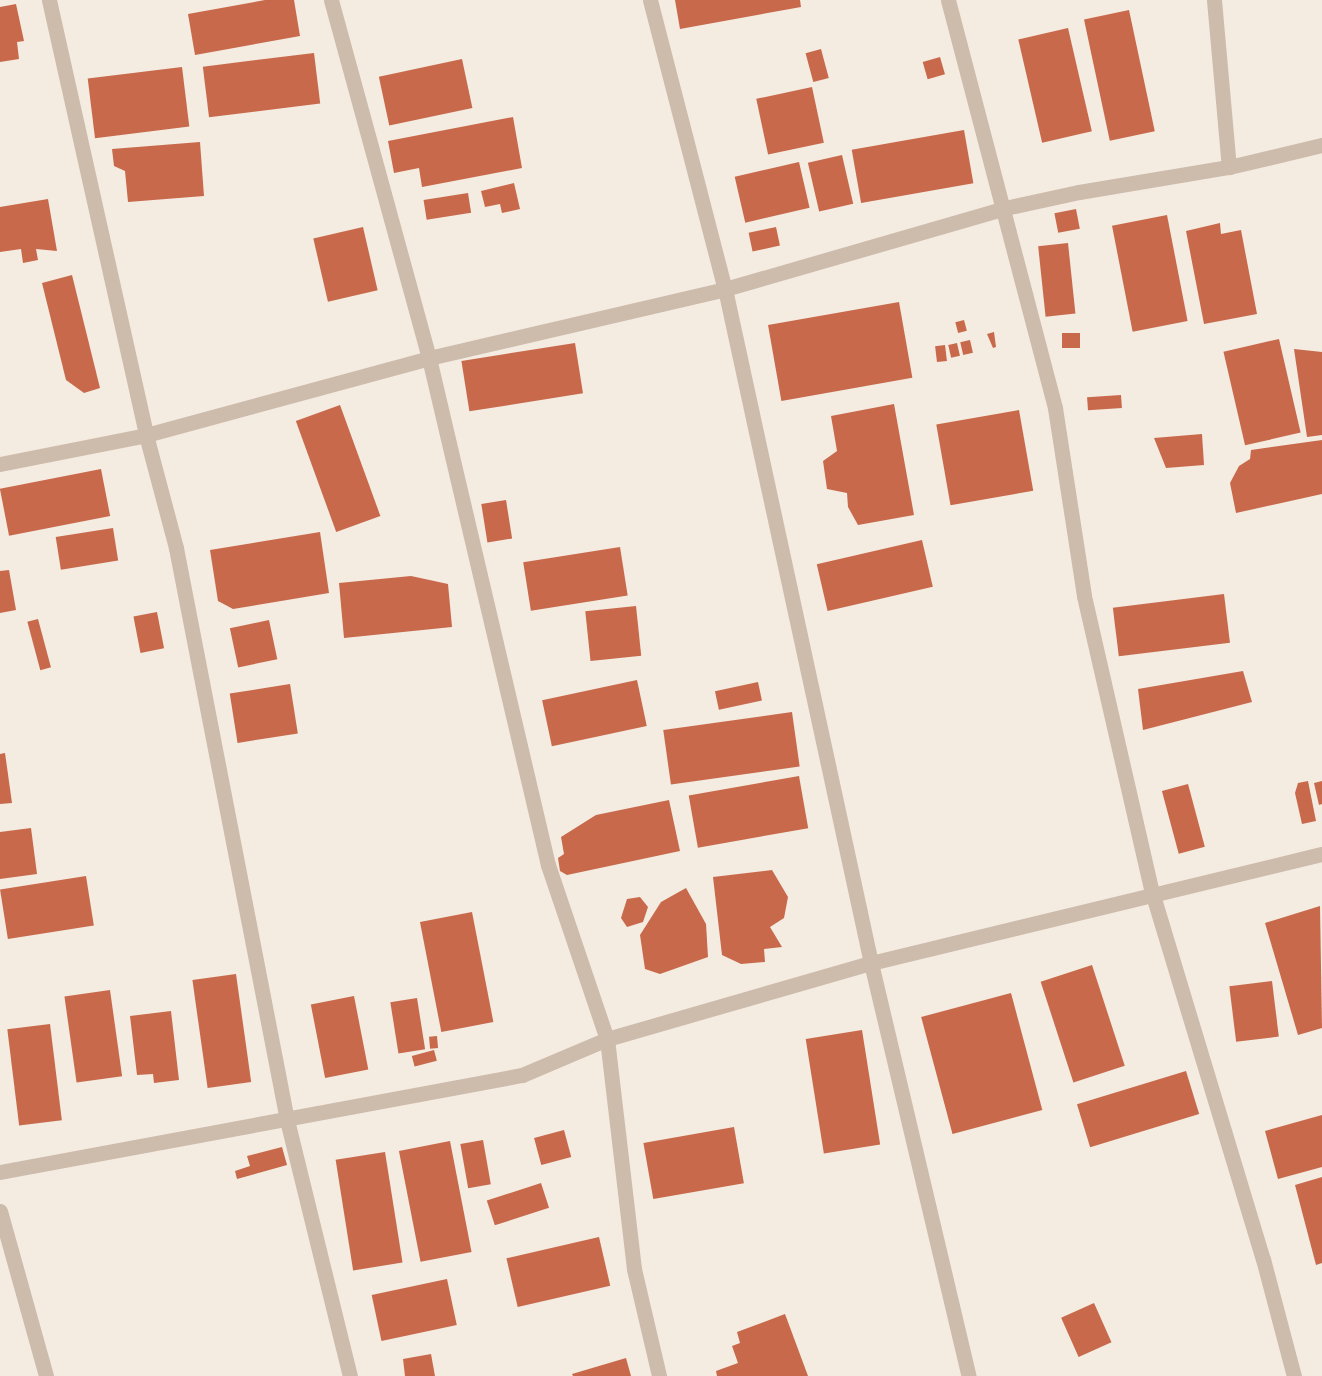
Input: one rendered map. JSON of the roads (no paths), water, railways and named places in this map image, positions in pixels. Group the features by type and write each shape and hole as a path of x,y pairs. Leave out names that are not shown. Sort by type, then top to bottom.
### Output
{"street":[{"path":"49,0 146,435 178,560 287,1120 350,1376"},
{"path":"332,0 429,358 548,865 607,1039 634,1269 659,1376"},
{"path":"650,0 725,289 871,963 969,1376"},
{"path":"948,0 1005,208 1055,408 1084,596 1152,892 1263,1259 1294,1376"},
{"path":"1214,0 1229,167"},
{"path":"0,465 146,435 429,358 725,289 1005,208 1079,192 1229,167 1322,144"},
{"path":"0,1172 522,1075 607,1039 871,963 1152,892 1322,854"},
{"path":"0,1211 46,1376"}]}
